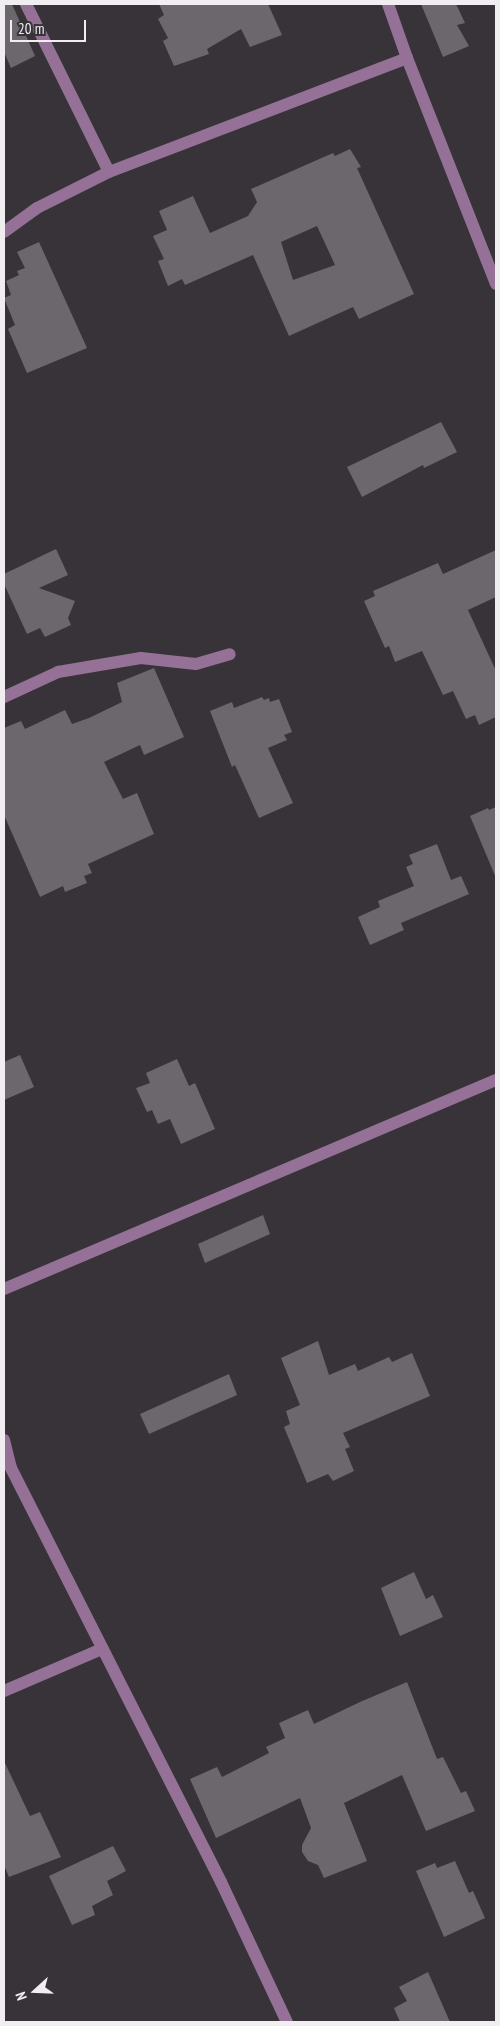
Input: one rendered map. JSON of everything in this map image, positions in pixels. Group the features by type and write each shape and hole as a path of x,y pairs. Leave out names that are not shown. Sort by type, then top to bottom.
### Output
{"street":[{"path":"26,4 109,172"},
{"path":"388,4 407,58 496,284"},
{"path":"4,232 37,208 109,172 407,58"},
{"path":"4,697 58,672 141,658 196,664 230,654"},
{"path":"4,1289 496,1080"},
{"path":"4,1440 11,1468 221,1882 287,2022"},
{"path":"4,1691 102,1649"}],"building":[{"path":"4,4 12,4 35,56 11,68 4,52"},
{"path":"159,4 268,4 282,35 250,47 241,29 207,49 209,54 174,66 163,41 168,38 158,19 164,15"},
{"path":"421,4 456,4 465,23 457,25 469,46 443,57"},
{"path":"350,149 361,167 357,168 414,294 359,319 353,307 289,336 253,255 185,285 182,279 168,286 158,261 164,259 153,236 167,230 159,211 193,196 210,233 248,216 257,202 251,189 333,153 335,156","holes":["317,226 335,265 293,280 281,242"]},
{"path":"39,242 87,348 27,373 8,329 15,325 4,298 11,295 6,281 19,275 17,271 25,268 17,252"},
{"path":"441,422 457,452 424,468 423,465 362,497 347,467"},
{"path":"56,549 68,575 39,588 75,601 68,618 71,625 45,637 40,628 27,634 4,584 4,574"},
{"path":"496,550 496,597 468,610 496,671 496,717 479,725 475,715 466,719 453,691 443,695 422,651 395,662 389,646 385,648 364,601 375,596 373,591 438,563 443,574"},
{"path":"154,668 184,737 144,755 140,745 104,762 123,799 137,793 154,834 88,864 92,873 84,876 87,883 65,892 63,886 40,897 4,815 4,728 21,721 25,729 65,710 72,724 89,718 122,702 117,683"},
{"path":"262,697 264,700 269,698 270,702 279,699 292,732 284,735 287,740 268,748 293,803 259,818 235,765 232,767 210,711 232,702 234,708"},
{"path":"496,807 496,878 470,816 488,808 489,810"},
{"path":"437,844 451,880 461,876 469,894 401,923 404,930 370,945 358,917 380,907 378,901 414,886 406,867 413,864 409,855"},
{"path":"20,1055 34,1087 4,1100 4,1062"},
{"path":"177,1059 189,1086 195,1083 215,1129 181,1144 170,1119 158,1124 152,1110 147,1112 136,1088 150,1083 146,1073"},
{"path":"263,1215 270,1234 205,1263 198,1244"},
{"path":"318,1341 329,1375 355,1364 358,1371 389,1357 392,1362 412,1353 430,1396 343,1433 350,1447 345,1449 354,1471 333,1481 328,1474 307,1483 284,1427 290,1424 286,1411 300,1405 281,1358"},
{"path":"229,1374 237,1395 149,1434 140,1414"},
{"path":"414,1572 426,1599 433,1595 443,1617 400,1636 381,1588"},
{"path":"407,1682 437,1759 443,1757 461,1793 466,1791 475,1811 426,1831 402,1775 344,1803 367,1861 324,1878 318,1865 308,1861 302,1852 302,1845 311,1828 300,1798 216,1838 190,1779 217,1767 222,1777 269,1753 266,1747 285,1738 279,1723 308,1710 314,1724"},
{"path":"4,1761 30,1816 40,1812 61,1857 9,1877 4,1865"},
{"path":"113,1846 126,1871 107,1881 113,1895 92,1906 95,1915 72,1925 49,1876"},
{"path":"455,1861 469,1893 473,1891 485,1918 444,1937 416,1871 435,1863 437,1868"},
{"path":"428,1972 450,2022 400,2022 394,2008 407,2001 399,1987"}]}
